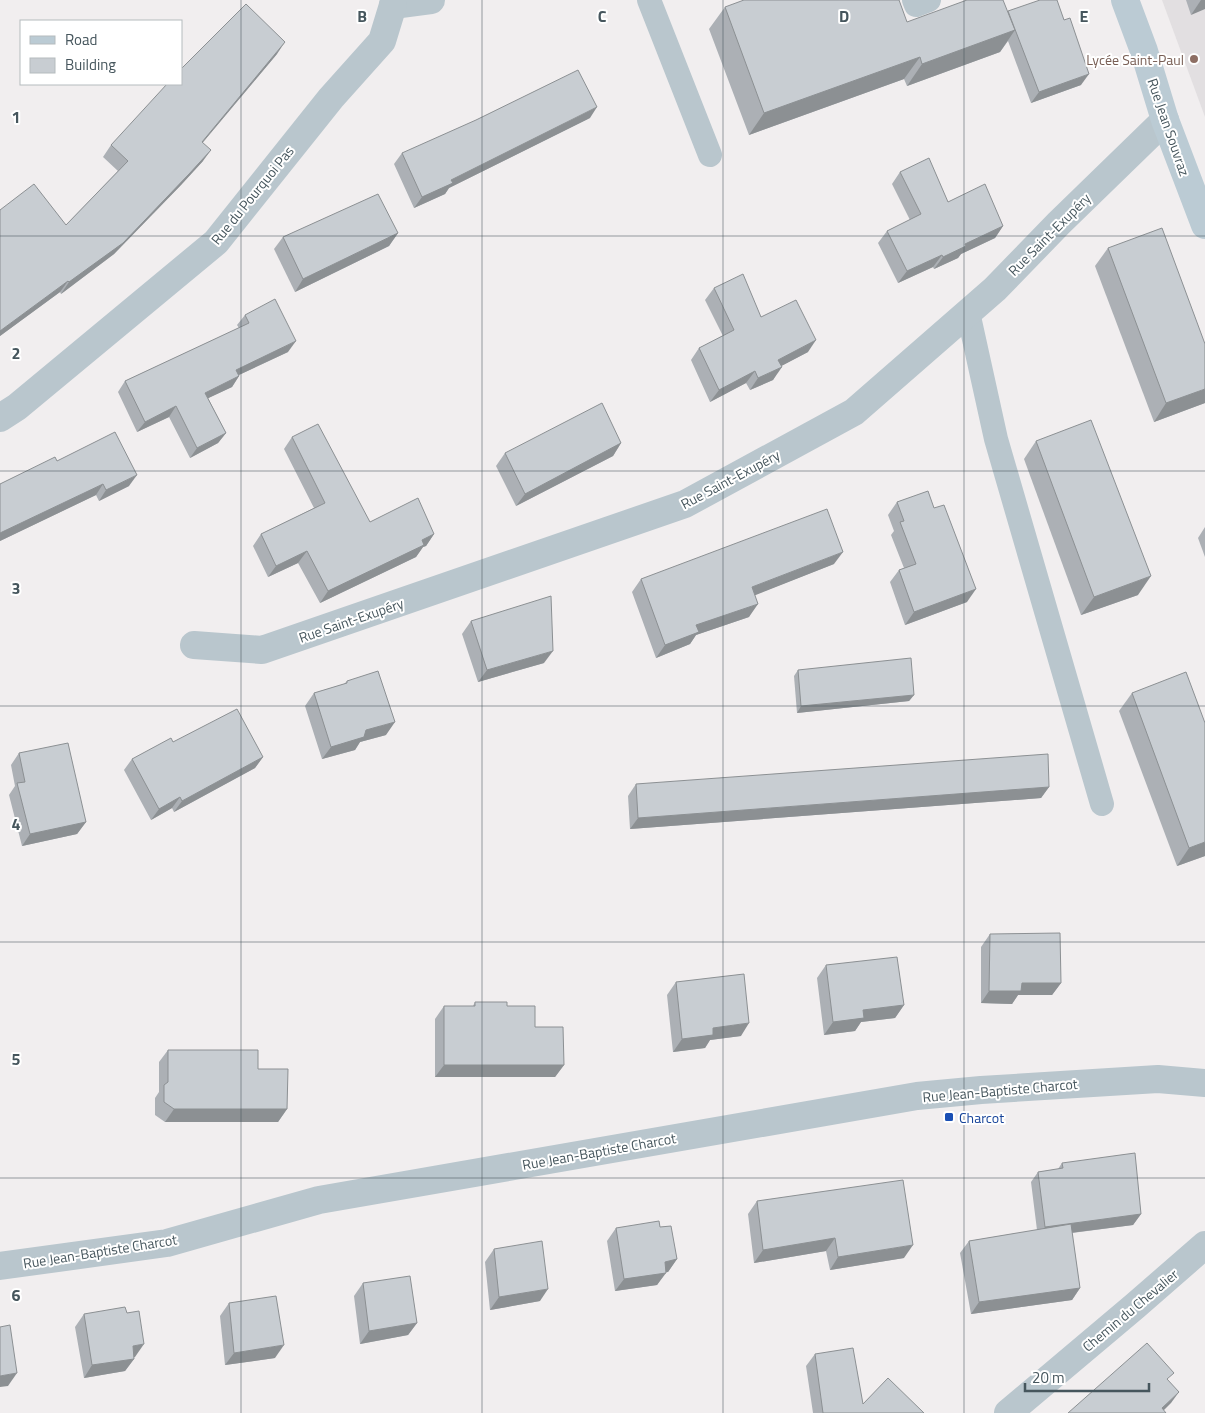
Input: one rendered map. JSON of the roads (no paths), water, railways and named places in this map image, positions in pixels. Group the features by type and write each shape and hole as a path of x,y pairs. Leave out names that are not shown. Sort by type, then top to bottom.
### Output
{"main road":[{"name":"Rue Jean Souvraz","path":"1125,0 1144,51 1165,120 1205,224"}],"street":[{"name":"Rue du Pourquoi Pas","path":"0,418 17,408 216,242 331,98 382,41 389,3 431,0"},
{"name":"Rue Saint-Exupéry","path":"194,645 262,650 685,504 854,412 995,289 1059,223 1165,120"},
{"name":"Rue Jean-Baptiste Charcot","path":"0,1266 167,1243 318,1200 917,1096 1158,1079 1205,1083"},
{"name":"Chemin du Chevalier","path":"1008,1413 1205,1245"}],"lane":[{"path":"649,0 710,155"},
{"path":"914,0 916,5 930,0"},
{"path":"968,312 996,439 1102,804"}],"place":[{"name":"Lycée Saint-Paul","path":"1194,59"},
{"name":"Charcot","path":"949,1117"}]}
